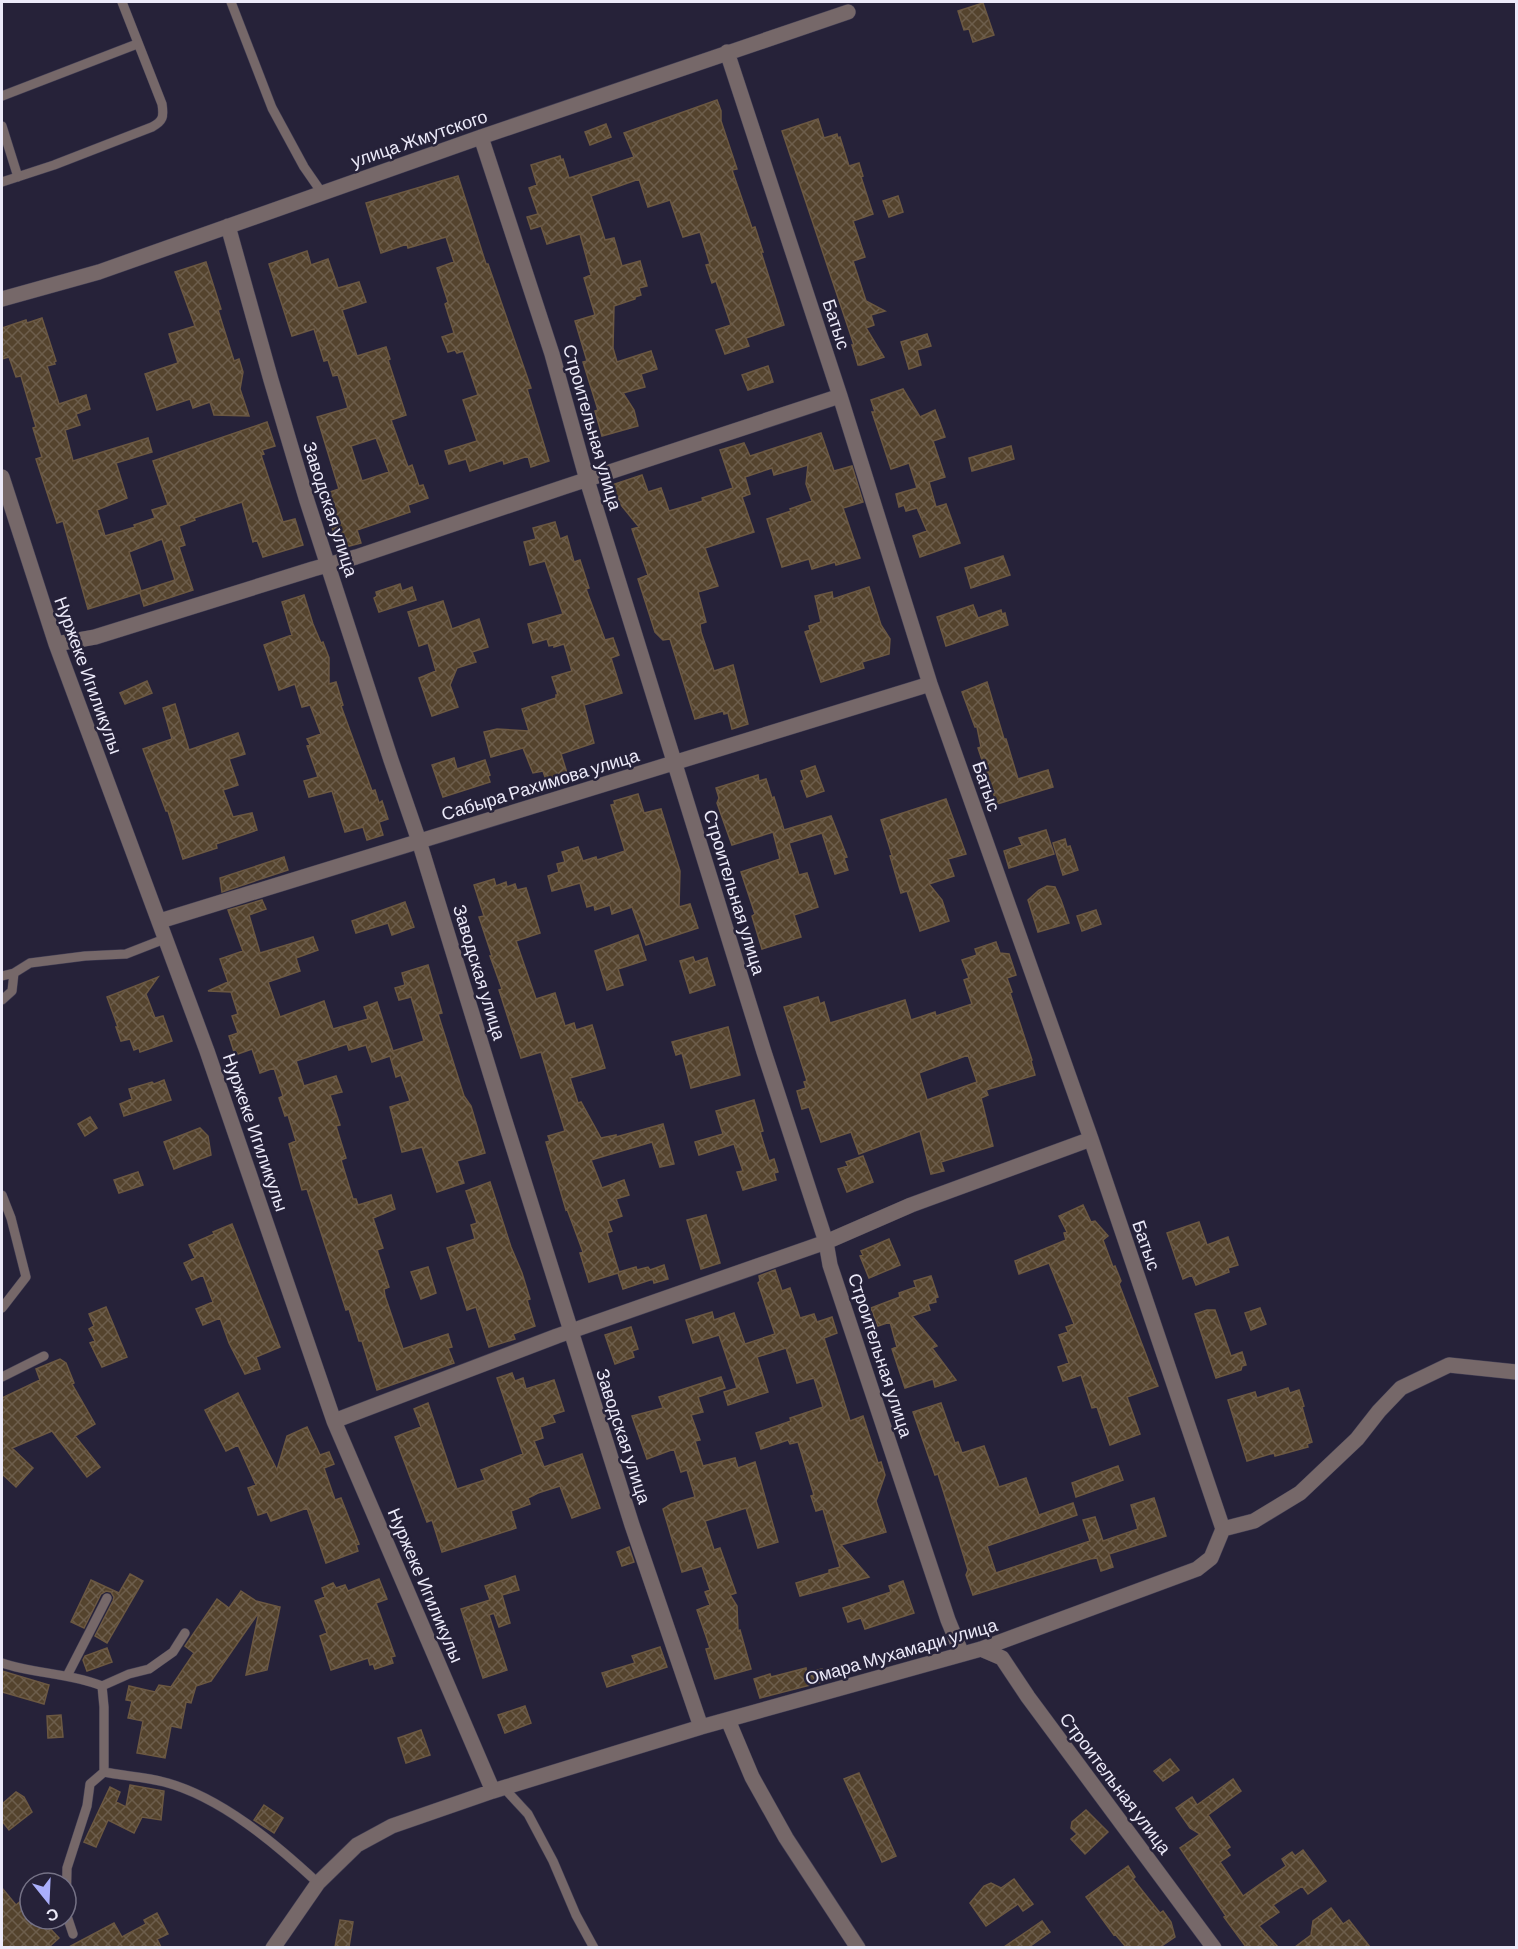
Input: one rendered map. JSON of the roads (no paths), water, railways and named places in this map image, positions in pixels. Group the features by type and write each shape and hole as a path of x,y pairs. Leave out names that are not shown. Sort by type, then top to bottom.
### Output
{"street":[{"name":"улица Жмутского","path":"2,299 99,272 481,137 848,12"},
{"name":"Батыс","path":"727,52 840,396 930,684 1090,1139 1223,1529"},
{"name":"Строительная улица","path":"481,137 552,354 587,480 764,1052 826,1242 830,1265 962,1654"},
{"name":"Заводская улица","path":"228,226 271,380 328,566 419,841 632,1525 701,1727"},
{"path":"56,644 94,637 328,566 840,396"},
{"name":"Нуржеке Игиликулы","path":"2,477 56,644 207,1051 334,1421 499,1790"},
{"name":"Сабыра Рахимова улица","path":"160,921 930,684"},
{"path":"334,1421 557,1336 826,1242 911,1205 1090,1139"},
{"path":"1223,1529 1254,1521 1300,1493 1357,1439 1401,1388 1449,1365 1516,1372"},
{"name":"Омара Мухамади улица","path":"273,1947 318,1883 357,1845 392,1826 701,1727 981,1649 1197,1569 1211,1558 1223,1529"},
{"name":"Строительная улица","path":"981,1649 1002,1658 1028,1697 1214,1947"},
{"path":"728,1720 752,1777 786,1838 858,1947"}],"lane":[{"path":"2,182 98,148 161,122 164,116 162,104 122,2"},
{"path":"231,2 272,108 304,167 322,193"},
{"path":"2,96 137,44"},
{"path":"2,126 18,177"},
{"path":"2,975 14,973 30,963 85,956 126,954 166,938"},
{"path":"2,1000 12,990 14,973"},
{"path":"2,1195 26,1277 2,1308"},
{"path":"2,1377 44,1356"},
{"path":"67,1676 107,1598"},
{"path":"2,1663 83,1679 102,1686 129,1674 149,1670 173,1653 185,1633"},
{"path":"73,1934 66,1913 67,1868 87,1806 90,1784 104,1772 102,1686"},
{"path":"104,1772 164,1782 218,1804 273,1844 318,1883"},
{"name":"Нуржеке Игиликулы","path":"499,1790 528,1814 553,1861 576,1915 594,1947"}]}
